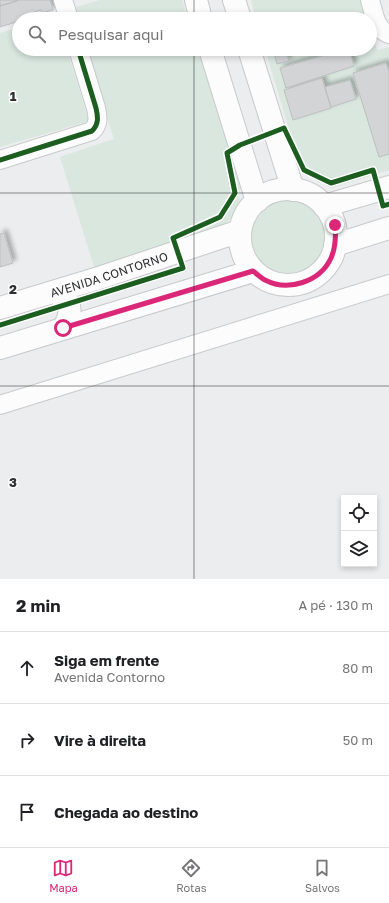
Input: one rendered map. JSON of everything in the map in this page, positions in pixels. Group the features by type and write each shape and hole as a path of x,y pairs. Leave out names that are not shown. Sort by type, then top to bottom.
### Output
{"main road":[{"path":"196,0 199,12"},
{"path":"234,0 238,12"},
{"path":"212,56 257,201"},
{"path":"251,56 293,190"},
{"path":"324,206 389,187"},
{"path":"293,190 305,192 316,198 324,206 335,225 335,245 331,259 322,272 309,280 295,285 280,285 265,280 253,271 244,257 240,247 240,231 248,209 264,195 273,192 293,190"},
{"path":"335,245 389,228"},
{"name":"AVENIDA CONTORNO","path":"0,308 54,292 240,231"},
{"path":"0,348 253,271"},
{"path":"54,292 63,296 69,310 69,319 63,328"}],"street":[{"path":"370,0 374,12"},
{"path":"66,1 68,12"},
{"path":"377,21 379,27 384,32 389,34"},
{"path":"0,160 92,131 96,127 98,116 80,56"},
{"path":"0,405 389,284"}],"shaded area":[{"path":"100,0 182,0 186,12 74,12 73,8"},
{"path":"251,0 361,0 365,12 254,12"},
{"path":"12,29 12,56 69,56 89,121 0,147 0,33"},
{"path":"389,47 389,170 331,188 302,172 267,56 377,56 377,50"},
{"path":"88,56 200,56 240,183 239,209 223,226 95,270 60,157 114,139"},
{"path":"289,197 305,200 318,209 327,222 330,238 327,254 318,267 305,276 289,279 273,276 260,267 251,254 248,238 251,222 260,209 273,200"}],"building":[{"path":"0,0 16,0 17,1 0,6"},
{"path":"19,0 50,0 53,10 46,12 42,12 41,10 34,12 12,12 12,23 0,27 0,6"},
{"path":"275,56 287,56 289,61 277,64"},
{"path":"322,56 351,56 354,66 286,88 280,68"},
{"path":"386,63 389,71 389,154 379,157 353,73"},
{"path":"322,78 331,108 293,120 284,90"},
{"path":"350,80 356,99 331,107 325,87"},
{"path":"4,233 13,263 0,267 0,234"}],"cycle path":[{"path":"0,160 92,131 96,126 97,111 80,56"},
{"path":"0,325 183,268 173,238 220,217 235,193 227,153 240,145 284,128 304,170 331,183 373,170 383,206 389,204"}],"route":[{"path":"63,328 253,271 265,280 280,285 295,285 309,280 322,272 331,259 335,245 335,225"}]}
